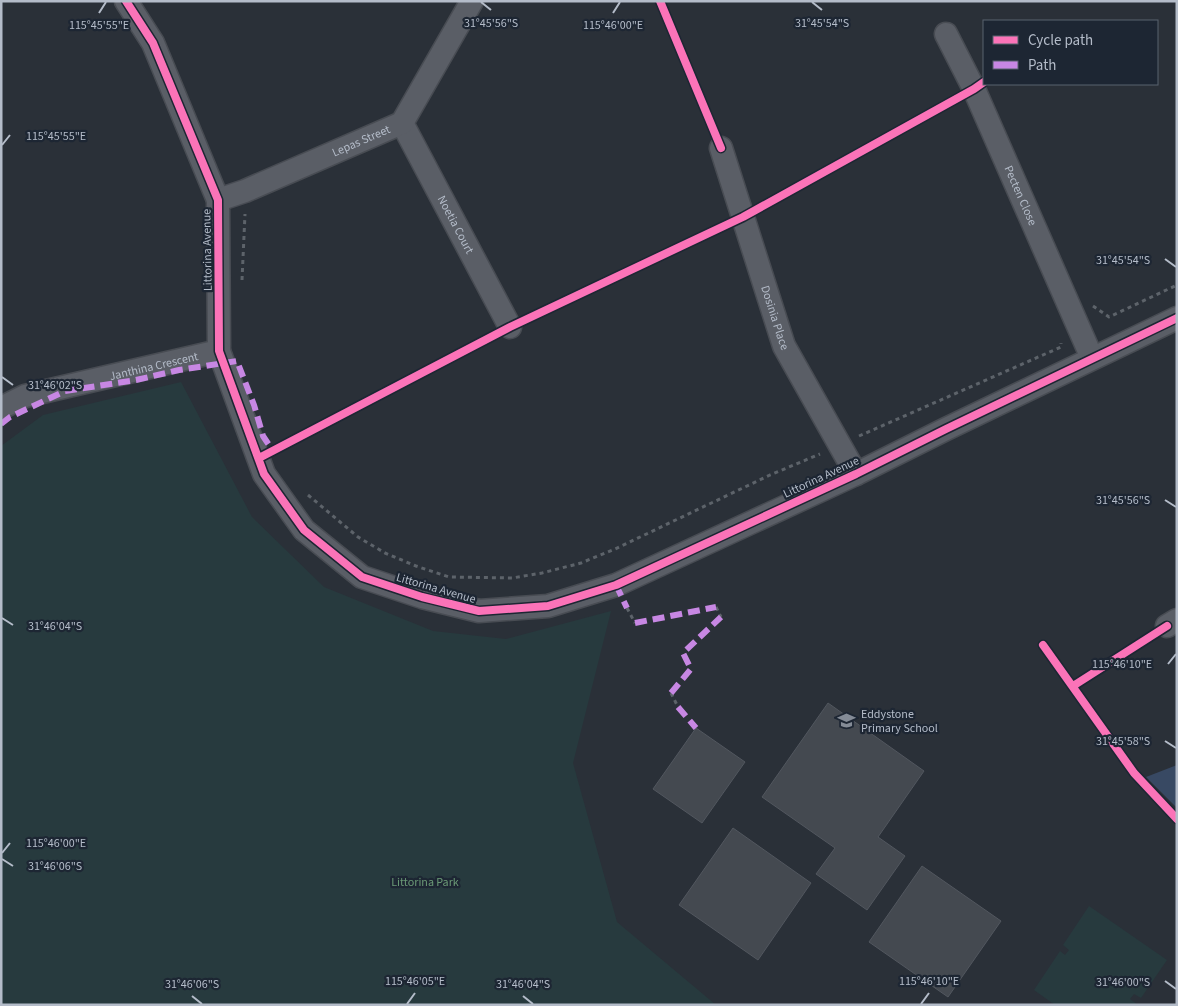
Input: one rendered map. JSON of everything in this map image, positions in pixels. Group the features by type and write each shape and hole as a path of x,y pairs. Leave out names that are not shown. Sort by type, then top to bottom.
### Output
{"street":[{"name":"Littorina Avenue","path":"126,1 154,43 218,200 219,352 264,474 304,530 362,576 422,597 480,612 548,606 616,585 856,474 1177,318"},
{"name":"Lepas Street","path":"218,200 245,192 402,122 472,1"},
{"name":"Pecten Close","path":"946,34 974,89 1092,358"},
{"name":"Noetia Court","path":"402,122 510,327"},
{"name":"Dosinia Place","path":"721,148 784,346 856,474"},
{"name":"Janthina Crescent","path":"1,408 25,396 219,352"}],"path":[{"path":"303,491 358,537 385,553 416,566 449,577 512,578 542,573 581,563 615,549 770,475 1061,347 1065,318 1092,306 1109,317 1177,285"},
{"path":"716,607 721,617"},
{"path":"627,608 634,623"},
{"path":"671,693 678,707"}],"green space":[{"name":"Littorina Park","path":"181,382 252,517 324,587 433,631 506,639 611,611 573,763 617,922 716,1005 1,1005 1,446 43,415"},
{"path":"1089,906 1167,960 1141,998 1134,994 1130,999 1138,1005 1055,1005 1034,990 1060,951 1065,955 1069,950 1063,945"}],"water":[{"path":"1177,765 1177,808 1146,777"}],"building":[{"path":"828,703 924,771 878,837 905,856 867,910 816,874 835,848 762,797"},
{"path":"696,728 745,762 702,823 653,789"},
{"path":"733,828 811,883 758,960 679,905"},
{"path":"922,866 1001,921 948,997 869,942"}],"marked path":[{"path":"1,424 10,417 65,391 237,361 254,405 263,436 273,451"},
{"path":"616,585 627,608"},
{"path":"635,623 716,607"},
{"path":"671,693 691,669 683,653 721,617"},
{"path":"678,707 696,728"}],"cycle path":[{"path":"126,1 153,43 218,200 219,351 264,474 304,530 362,577 422,597 479,611 548,606 616,585 856,474 1177,318"},
{"path":"660,1 721,148"},
{"path":"259,458 510,327 743,217 983,83"},
{"path":"1073,686 1167,626"},
{"path":"1043,645 1134,773 1177,819"}],"place":[{"name":"Eddystone Primary School","path":"847,721"}]}
